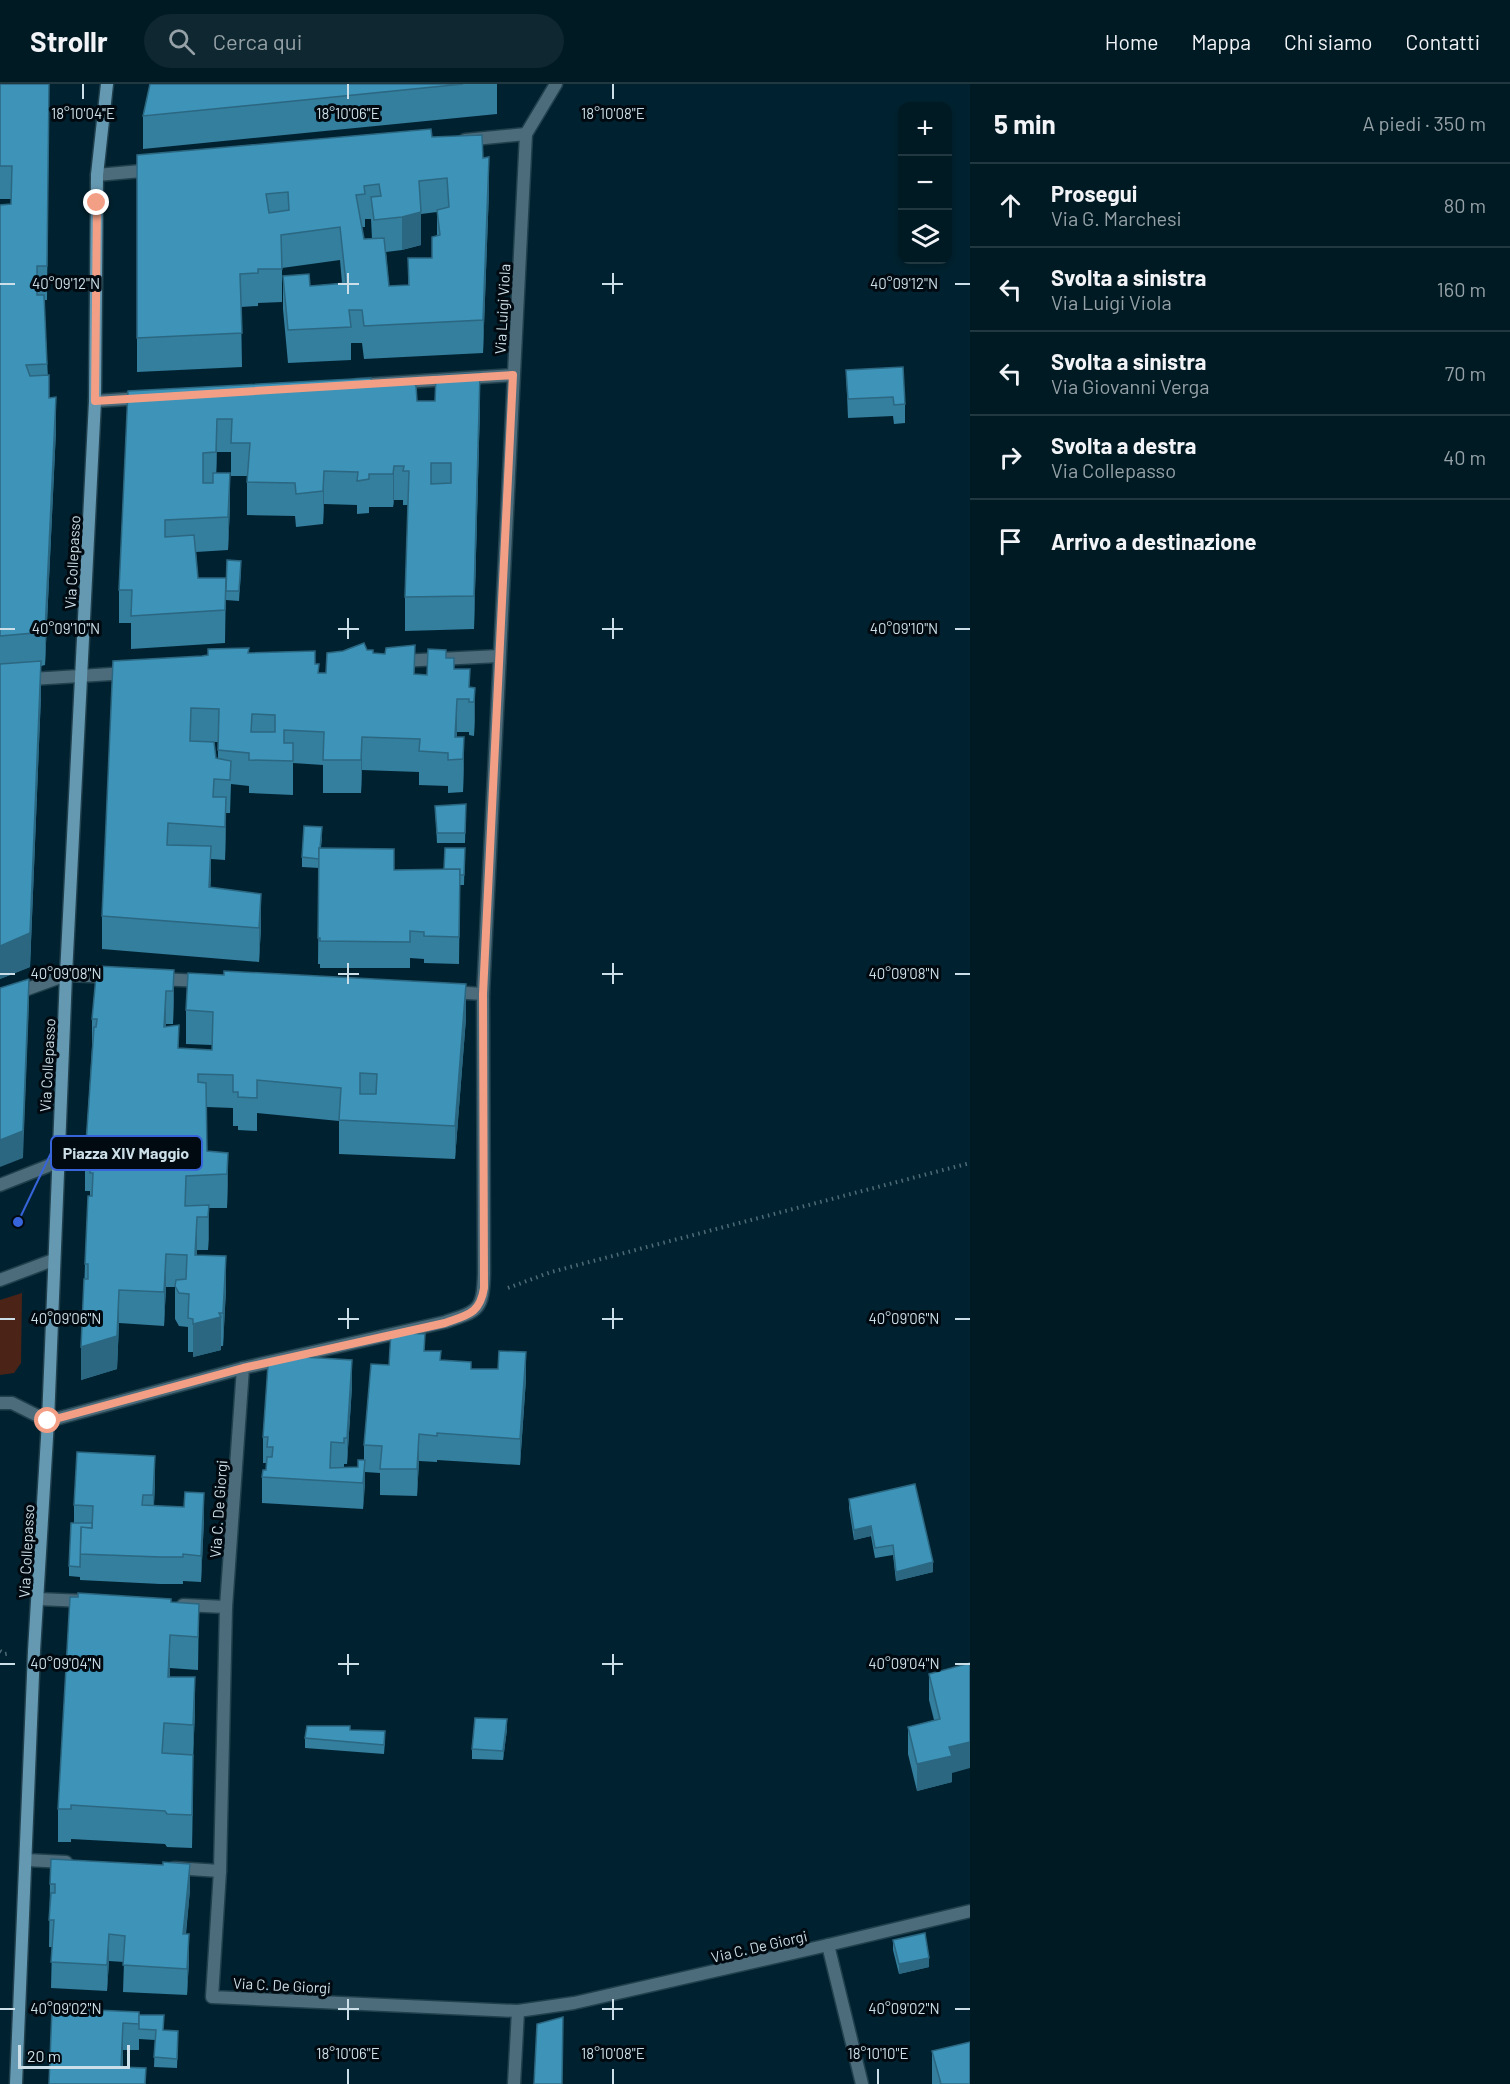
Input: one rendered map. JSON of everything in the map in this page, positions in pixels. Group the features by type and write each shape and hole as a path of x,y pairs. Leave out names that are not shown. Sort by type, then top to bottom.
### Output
{"street":[{"name":"Via Collepasso","path":"16,2084 34,1651 48,1421 66,975 95,401 97,175 106,84"},
{"name":"Via Luigi Viola","path":"482,1299 484,1274 483,994 526,134 556,84"},
{"path":"454,141 526,134"},
{"path":"97,175 168,168"},
{"path":"346,386 513,375"},
{"path":"95,401 155,397"},
{"path":"392,661 499,656"},
{"path":"0,681 141,672"},
{"path":"0,999 66,975 126,978"},
{"path":"150,979 209,982"},
{"path":"436,992 483,994"},
{"path":"0,1185 58,1162"},
{"path":"0,1281 53,1260"},
{"path":"0,1404 12,1403 48,1421 243,1368 445,1323 468,1315 477,1309 482,1299"},
{"name":"Via C. De Giorgi","path":"243,1368 226,1607 220,1871 212,1997 518,2011 574,2003 828,1946 970,1911"},
{"path":"38,1599 97,1601"},
{"path":"168,1604 226,1607"},
{"path":"26,1860 83,1863"},
{"path":"163,1868 220,1871"},
{"path":"828,1946 862,2084"},
{"path":"514,2084 518,2011"}],"path":[{"path":"482,1299 551,1272 970,1163"}],"shaded area":[{"path":"22,1293 21,1363 14,1373 0,1375 0,1300"}],"building":[{"path":"0,84 49,84 47,266 37,266 37,295 44,295 47,364 26,365 30,376 49,375 49,398 56,397 45,632 0,636 0,205 11,204 12,166 0,166"},
{"path":"150,84 463,84 143,116"},
{"path":"431,129 432,137 482,135 483,158 489,157 483,320 364,326 362,310 349,310 351,327 288,330 283,276 309,274 310,286 346,283 340,227 281,235 282,269 258,269 258,273 240,274 242,333 137,338 137,155","holes":["447,178 449,207 437,210 440,235 432,237 432,258 408,258 409,285 389,286 384,238 364,239 356,195 365,194 364,186 379,184 381,196 371,197 374,220 402,217 421,212 419,181","288,192 289,210 269,213 266,194"]},
{"path":"903,367 905,404 894,405 893,397 848,399 846,370"},
{"path":"480,373 474,596 405,597 409,471 403,471 404,466 394,466 393,474 369,474 369,479 357,481 358,472 324,471 323,491 296,494 295,483 247,482 250,443 231,443 232,419 217,419 216,452 203,453 203,483 213,483 213,473 230,473 228,517 165,520 165,537 194,535 198,578 226,578 225,610 131,616 132,590 119,590 128,391 371,378 372,384 412,381 416,386 417,401 435,401 436,376","holes":["431,463 451,463 451,483 431,484"]},
{"path":"227,560 241,561 239,591 226,591"},
{"path":"364,643 367,650 385,654 386,648 415,645 414,674 427,675 428,649 446,650 446,658 454,658 454,669 470,669 469,687 475,688 474,702 469,702 469,699 457,699 455,737 464,737 463,759 448,760 448,753 419,751 420,739 362,737 361,760 323,760 324,732 284,730 284,743 293,743 293,761 249,760 249,753 218,750 219,709 191,708 190,741 214,742 216,758 231,761 230,780 214,779 213,797 226,797 225,827 168,823 167,845 211,846 209,887 261,894 259,928 102,916 113,661 202,656 208,655 208,649 249,648 248,653 315,651 315,664 319,664 318,673 326,673 327,653 343,651","holes":["252,714 275,715 275,732 251,732"]},
{"path":"41,661 30,933 0,946 0,664"},
{"path":"466,804 465,833 437,833 435,806"},
{"path":"304,826 322,827 319,859 302,857"},
{"path":"319,848 394,849 394,870 460,869 459,937 424,936 424,932 410,931 410,942 320,941 318,938"},
{"path":"445,848 465,848 464,875 460,875 460,869 444,869"},
{"path":"97,966 174,970 173,991 166,991 164,1027 179,1025 178,1048 212,1050 213,1012 186,1010 188,973 224,975 224,971 466,984 455,1126 339,1120 341,1088 257,1080 257,1098 238,1097 238,1092 233,1092 233,1075 198,1074 198,1082 206,1083 207,1151 228,1153 227,1174 186,1176 185,1206 209,1205 208,1217 197,1217 195,1255 226,1256 223,1313 219,1313 221,1317 193,1324 193,1319 188,1318 189,1294 179,1293 175,1286 176,1280 186,1279 187,1255 166,1254 164,1292 119,1290 117,1336 81,1347 84,1279 88,1279 88,1264 85,1264 88,1196 92,1196 93,1173 90,1173 90,1158 85,1158 94,1027 96,1027 97,1019 92,1019","holes":["360,1073 377,1074 376,1094 360,1094"]},
{"path":"29,979 23,1131 0,1140 0,988"},
{"path":"391,1332 425,1334 424,1351 441,1351 440,1360 471,1362 471,1369 498,1369 499,1351 526,1352 520,1439 437,1433 437,1436 419,1434 417,1469 380,1469 382,1446 364,1445 371,1364 389,1365"},
{"path":"304,1357 352,1360 347,1438 344,1438 344,1443 331,1442 330,1468 358,1467 358,1460 365,1460 363,1483 262,1477 263,1470 266,1470 267,1457 272,1457 273,1447 267,1447 268,1437 263,1437 268,1365"},
{"path":"77,1452 155,1456 153,1495 143,1495 142,1505 184,1507 185,1492 204,1493 201,1556 80,1554 81,1527 92,1528 93,1506 74,1505"},
{"path":"915,1484 933,1562 896,1572 893,1545 875,1548 871,1526 854,1530 849,1499"},
{"path":"71,1523 92,1523 92,1528 81,1527 80,1567 69,1566"},
{"path":"78,1593 171,1599 171,1602 199,1604 198,1637 170,1635 168,1677 195,1677 193,1725 164,1723 162,1753 193,1755 192,1815 71,1805 71,1809 58,1809 70,1597 78,1597"},
{"path":"970,1663 970,1742 949,1747 952,1756 917,1764 908,1727 940,1719 929,1674"},
{"path":"475,1718 507,1719 503,1751 472,1749"},
{"path":"307,1726 350,1726 350,1730 385,1731 384,1745 305,1738"},
{"path":"51,1859 163,1865 163,1862 190,1864 183,1934 189,1934 187,1969 123,1965 125,1936 109,1934 107,1965 51,1962 54,1920 49,1920 51,1893 55,1893 55,1884 50,1884"},
{"path":"925,1933 929,1958 899,1964 893,1940"},
{"path":"52,2008 139,2012 139,2024 123,2023 121,2067 146,2068 145,2084 49,2084"},
{"path":"139,2015 164,2015 163,2030 178,2031 177,2059 154,2057 156,2030 139,2029"},
{"path":"563,2017 562,2084 534,2084 537,2024"},
{"path":"970,2042 970,2084 941,2084 932,2051"}],"place":[{"name":"Piazza XIV Maggio","path":"18,1222"}],"route":[{"path":"48,1421 243,1368 445,1323 468,1315 477,1309 484,1288 483,994 513,375 95,401 97,203"}]}
